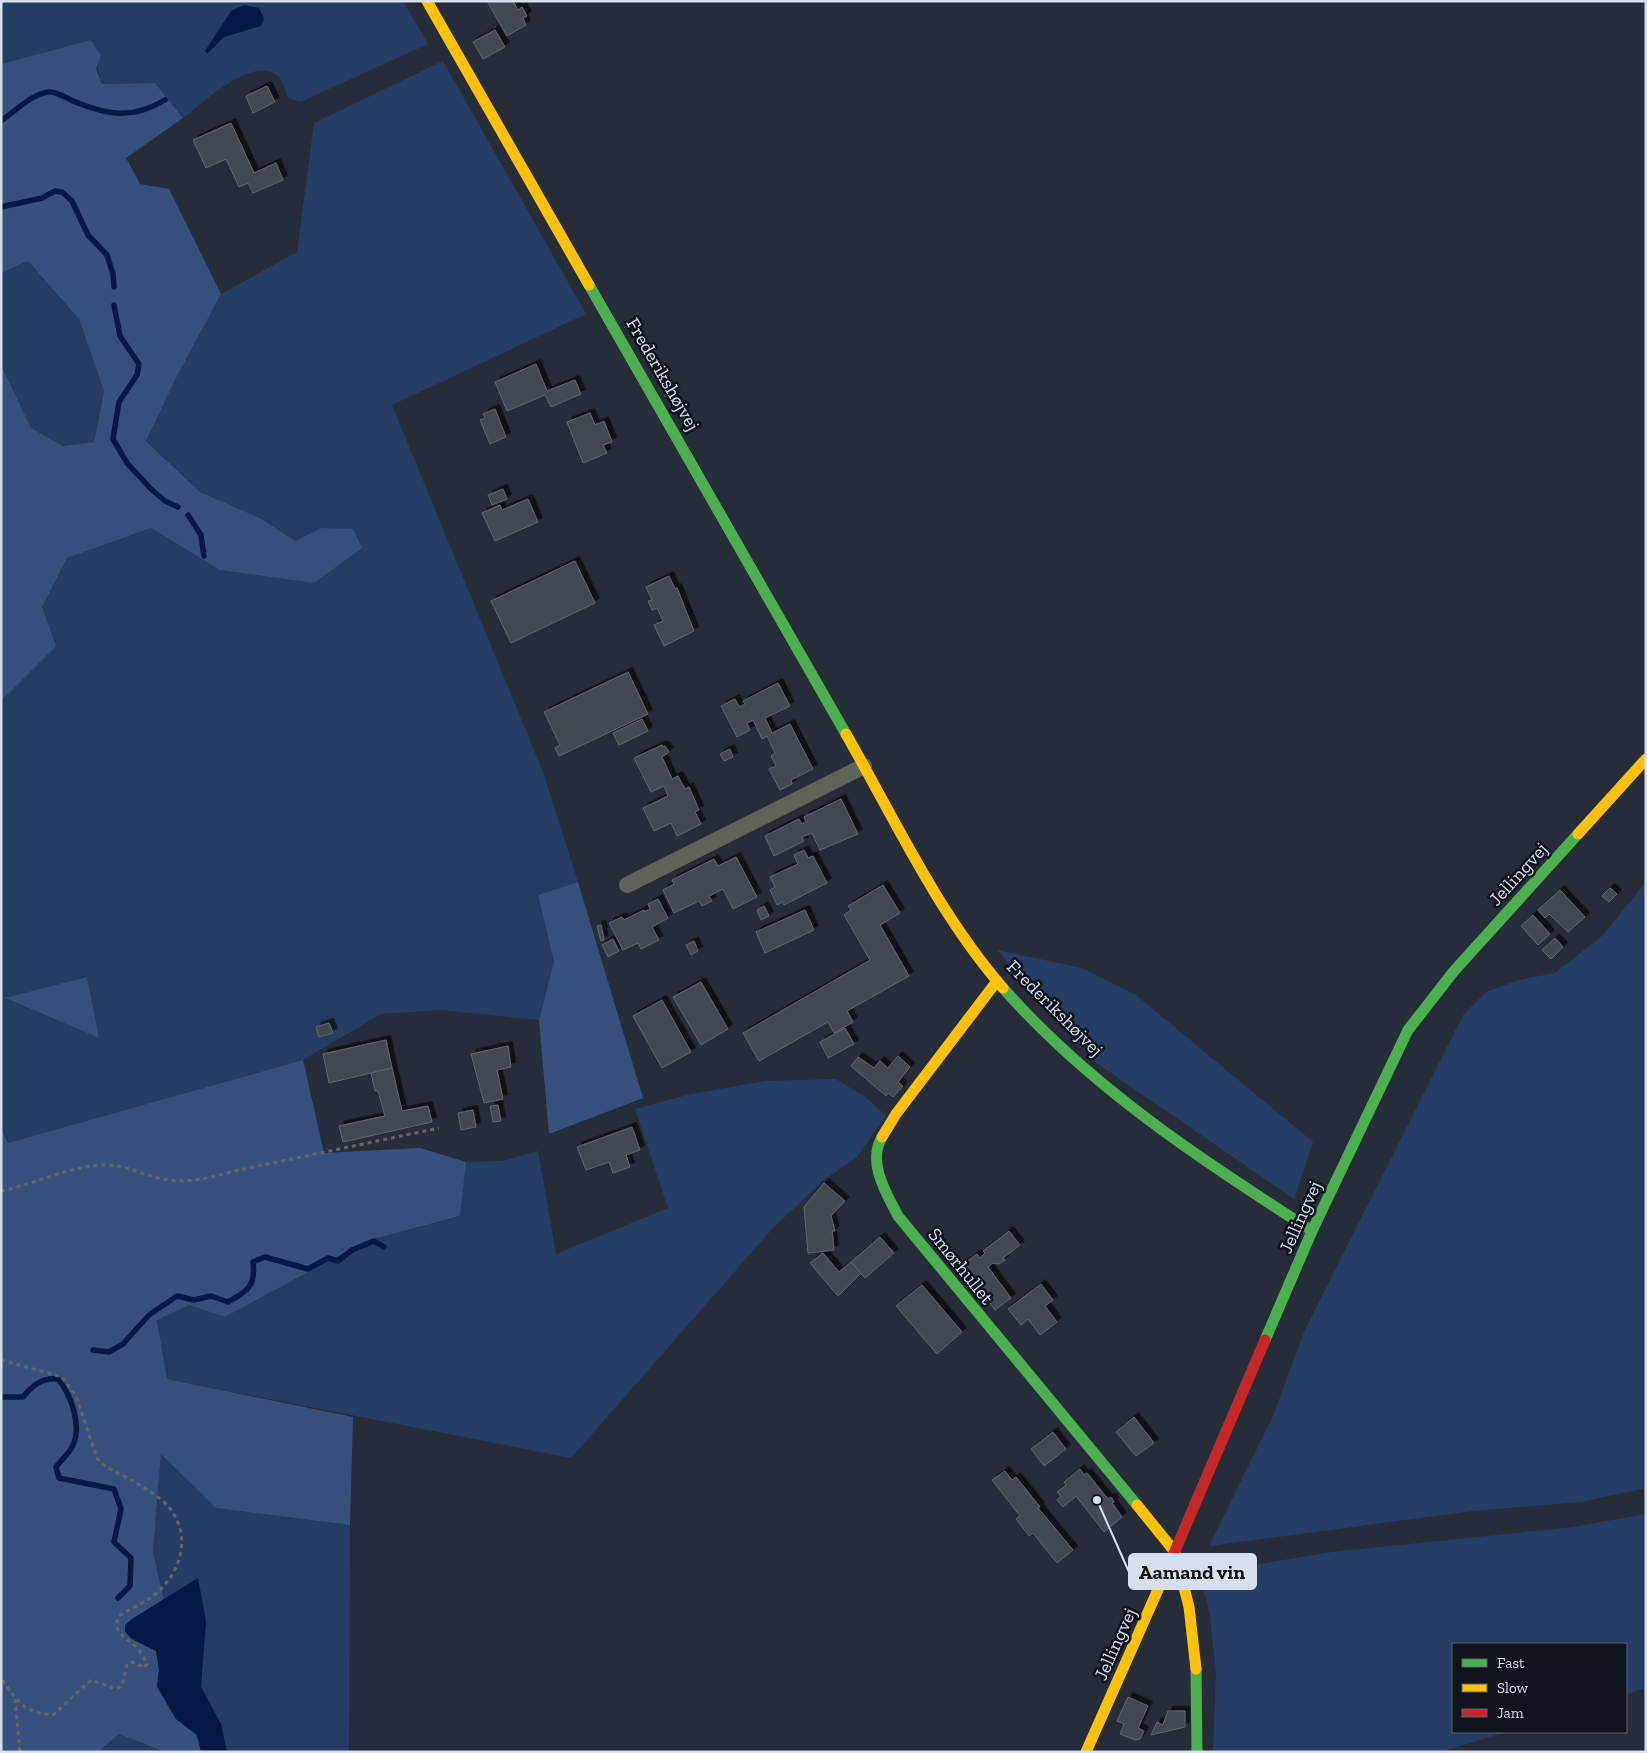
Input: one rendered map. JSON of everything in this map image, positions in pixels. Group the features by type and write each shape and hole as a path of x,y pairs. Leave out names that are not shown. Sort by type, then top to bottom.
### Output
{"street":[{"name":"Frederikshøjvej","path":"427,1 864,766 922,873 957,926 998,982 1061,1049 1118,1096 1208,1164 1312,1232"},
{"name":"Jellingvej","path":"1086,1752 1175,1552 1312,1232 1386,1070 1408,1030 1454,971 1646,759"},
{"path":"627,885 864,766"},
{"name":"Smørhullet","path":"998,982 896,1114 878,1144 876,1163 878,1170 885,1192 898,1216 1175,1552"},
{"path":"1175,1552 1189,1607 1196,1657 1197,1752"}],"path":[{"path":"1,1192 66,1171 103,1165 127,1168 153,1177 179,1182 204,1180 230,1172 439,1128"},
{"path":"1,1360 62,1377 76,1396 97,1458 102,1464 139,1484 171,1508 181,1533 182,1550 180,1562 158,1592 119,1616 117,1622 118,1631 123,1638 136,1646 147,1664 145,1667 130,1662 127,1665 124,1682 116,1689 91,1680 53,1716 35,1714 15,1699 1,1678"},
{"path":"15,1699 20,1752"}],"shaded area":[{"path":"1,1 403,1 428,44 300,102 288,98 281,80 271,72 259,71 245,74 217,91 183,118 155,83 102,84 91,40 1,64"},
{"path":"244,5 259,8 264,19 261,26 224,37 207,54 205,51 231,11"},
{"path":"91,40 101,56 96,69 102,84 155,83 183,118 126,158 140,184 169,189 221,294 175,380 146,441 200,492 260,518 295,541 321,528 353,529 362,548 314,583 220,570 151,528 67,558 42,607 56,646 1,701 1,365 31,428 63,446 94,442 104,391 79,319 28,261 1,273 1,64"},
{"path":"443,61 586,314 392,405 543,772 578,882 538,895 554,962 539,1020 440,1010 381,1014 303,1060 8,1143 1,1128 1,701 55,646 42,607 67,558 151,528 220,570 314,583 321,528 295,541 260,518 200,492 146,440 175,380 221,294 297,252 314,123","holes":["87,977 99,1038 6,999 6,998"]},
{"path":"28,261 79,319 104,391 94,442 63,446 31,428 1,365 1,273"},
{"path":"578,882 643,1098 549,1134 539,1020 554,962 538,895"},
{"path":"1646,882 1646,1488 1581,1502 1473,1511 1209,1546 1273,1416 1304,1332 1463,1015 1486,992 1519,980 1555,973 1602,936"},
{"path":"997,950 1082,968 1136,995 1313,1142 1294,1199 1095,1062"},
{"path":"87,977 99,1038 5,998"},
{"path":"303,1060 324,1153 420,1148 466,1162 460,1216 366,1241 225,1317 189,1305 157,1320 167,1379 353,1417 350,1525 216,1508 161,1454 153,1552 164,1600 132,1619 132,1639 156,1651 159,1670 157,1687 176,1719 197,1735 201,1752 165,1752 119,1734 98,1752 1,1752 1,1128 8,1143"},
{"path":"836,1079 868,1099 886,1116 856,1158 825,1179 773,1228 571,1458 167,1379 157,1319 189,1305 225,1317 366,1241 459,1217 466,1162 502,1161 538,1151 556,1254 668,1208 635,1109 691,1094 765,1081"},
{"path":"161,1453 216,1508 350,1525 349,1752 227,1752 221,1724 201,1687 197,1579 164,1600 153,1552"},
{"path":"1646,1514 1646,1688 1627,1694 1627,1643 1452,1643 1452,1733 1502,1733 1441,1752 1213,1752 1216,1674 1210,1615 1199,1574 1332,1552 1573,1527"},
{"path":"198,1578 206,1621 201,1687 221,1724 227,1752 201,1752 197,1735 176,1719 157,1686 159,1670 156,1651 132,1639 125,1632 125,1625 132,1619"},
{"path":"119,1734 165,1752 98,1752"}],"building":[{"path":"487,1 513,1 518,10 522,7 527,16 523,18 526,25 507,36"},
{"path":"495,30 505,47 483,59 473,42"},
{"path":"267,86 275,102 253,113 246,96"},
{"path":"231,123 254,173 276,163 283,180 253,193 248,183 239,187 226,159 206,168 193,140"},
{"path":"536,364 547,391 575,380 581,394 551,407 545,395 507,411 495,382"},
{"path":"495,409 506,437 490,444 480,420 485,418 483,414"},
{"path":"590,413 595,425 604,421 612,442 603,445 607,453 583,463 567,422"},
{"path":"503,489 507,499 492,505 488,495"},
{"path":"528,499 538,522 495,541 482,513 500,505 502,510"},
{"path":"575,561 595,603 511,643 491,601"},
{"path":"669,576 675,589 677,588 694,631 664,646 654,625 663,621 657,608 652,610 648,601 652,600 646,587"},
{"path":"628,672 648,714 559,756 555,748 560,745 544,712"},
{"path":"778,683 790,706 765,718 772,733 790,724 813,769 791,780 792,784 780,790 769,769 776,766 771,756 775,753 767,736 762,739 753,720 747,723 750,730 737,737 721,706 735,699 739,707 745,704 743,701"},
{"path":"642,719 648,731 619,745 613,733"},
{"path":"662,745 669,752 662,757 672,779 678,776 685,789 689,787 699,810 695,812 701,824 677,836 671,823 654,831 643,808 668,796 664,786 651,792 634,758"},
{"path":"730,749 733,757 724,761 720,754"},
{"path":"841,799 858,834 820,850 812,833 802,837 804,841 774,856 765,836 799,819 802,824 806,822 804,817"},
{"path":"804,850 808,858 813,856 827,883 784,905 782,902 777,905 770,890 775,887 770,877 798,864 794,855"},
{"path":"736,857 757,897 733,909 723,889 709,896 712,901 702,906 699,901 674,913 663,890 674,884 672,880 714,859 718,866"},
{"path":"883,885 900,913 880,925 909,976 847,1011 853,1022 834,1033 828,1022 759,1061 743,1033 870,960 844,915 851,910 848,906"},
{"path":"1610,888 1617,894 1609,902 1602,896"},
{"path":"1560,890 1585,917 1568,932 1549,914 1545,918 1538,910"},
{"path":"658,899 668,918 652,927 659,940 641,949 638,943 623,950 609,923 622,917 624,920 644,910 644,912 650,909 648,904"},
{"path":"764,906 769,916 761,920 757,910"},
{"path":"805,910 814,930 765,953 756,932"},
{"path":"1533,915 1550,934 1538,945 1521,926"},
{"path":"601,925 604,940 601,941 597,926"},
{"path":"1555,938 1563,947 1551,959 1542,950"},
{"path":"613,939 619,951 608,957 602,945"},
{"path":"694,941 698,951 691,955 686,945"},
{"path":"701,982 728,1029 701,1045 673,997"},
{"path":"662,1000 691,1052 662,1068 633,1016"},
{"path":"329,1023 333,1033 319,1037 316,1027"},
{"path":"845,1028 854,1044 828,1058 820,1042"},
{"path":"386,1040 392,1068 329,1083 323,1054"},
{"path":"508,1046 511,1067 497,1070 503,1099 484,1103 471,1054"},
{"path":"898,1056 910,1067 898,1082 903,1086 893,1097 888,1093 886,1096 851,1066 858,1057 874,1068 880,1061 888,1068"},
{"path":"392,1068 402,1111 428,1106 432,1122 343,1142 339,1126 385,1116 378,1091 375,1091 371,1073"},
{"path":"498,1105 501,1121 493,1122 490,1106"},
{"path":"473,1110 476,1127 461,1130 458,1113"},
{"path":"632,1127 640,1150 626,1155 630,1167 613,1173 609,1162 586,1170 577,1147"},
{"path":"824,1183 845,1201 831,1216 835,1231 832,1231 834,1250 808,1253 804,1207"},
{"path":"1009,1231 1020,1245 1003,1258 1005,1260 999,1264 993,1263 988,1267 1011,1298 995,1310 962,1265 977,1254 980,1258 985,1253 983,1251"},
{"path":"880,1237 894,1253 865,1278 851,1262"},
{"path":"823,1253 839,1272 851,1262 861,1273 838,1296 810,1263"},
{"path":"1041,1284 1053,1300 1045,1306 1057,1322 1040,1335 1028,1319 1021,1325 1008,1309"},
{"path":"922,1285 962,1332 937,1354 896,1306"},
{"path":"1134,1417 1154,1443 1136,1456 1116,1432"},
{"path":"1053,1432 1066,1449 1044,1466 1031,1449"},
{"path":"1080,1469 1084,1475 1087,1473 1108,1499 1111,1497 1114,1502 1112,1503 1122,1517 1104,1532 1076,1496 1063,1507 1057,1500 1061,1496 1057,1492 1066,1485 1064,1482"},
{"path":"1005,1471 1012,1480 1016,1477 1040,1507 1038,1508 1073,1550 1057,1563 1033,1533 1029,1536 1016,1519 1020,1516 992,1480"},
{"path":"1128,1697 1148,1706 1138,1728 1144,1731 1140,1739 1135,1740 1120,1734 1124,1724 1117,1721"},
{"path":"1168,1711 1185,1711 1185,1727 1151,1735 1157,1722 1163,1725"}],"waterway":[{"path":"1,121 36,96 48,92 58,94 97,110 119,113 141,111 165,100"},
{"path":"1,207 42,198 55,191 62,192 72,201 88,235 107,255 113,274 114,287"},
{"path":"114,305 120,336 139,364 137,375 119,402 113,439 127,463 151,489 165,501 178,507"},
{"path":"188,515 201,535 204,556"},
{"path":"93,1350 109,1352 123,1344 149,1315 177,1296 194,1300 211,1296 228,1302 249,1287 253,1277 253,1262 265,1257 308,1269 328,1258 338,1261 352,1250 374,1241 384,1247"},
{"path":"1,1397 23,1397 30,1389 47,1379 58,1379 63,1385 74,1410 76,1429 72,1448 56,1467 59,1478 114,1489 121,1509 114,1542 131,1558 130,1586 118,1598"}],"traffic: fast":[{"path":"589,285 846,734"},
{"path":"1265,1340 1312,1231 1408,1030 1454,971 1578,834"},
{"path":"1003,988 1037,1024 1110,1090 1229,1177 1312,1231"},
{"path":"882,1137 876,1157 877,1167 898,1216 1137,1505"},
{"path":"1196,1669 1197,1752"}],"traffic: slow":[{"path":"427,1 589,285"},
{"path":"846,734 918,865 958,929 1003,988"},
{"path":"1578,834 1646,759"},
{"path":"882,1137 896,1114 997,981"},
{"path":"1137,1505 1175,1552 1189,1607 1196,1669"},
{"path":"1086,1752 1172,1558"}],"traffic: jam":[{"path":"1172,1558 1265,1340"}],"place":[{"name":"Aamand vin","path":"1097,1500"}]}
